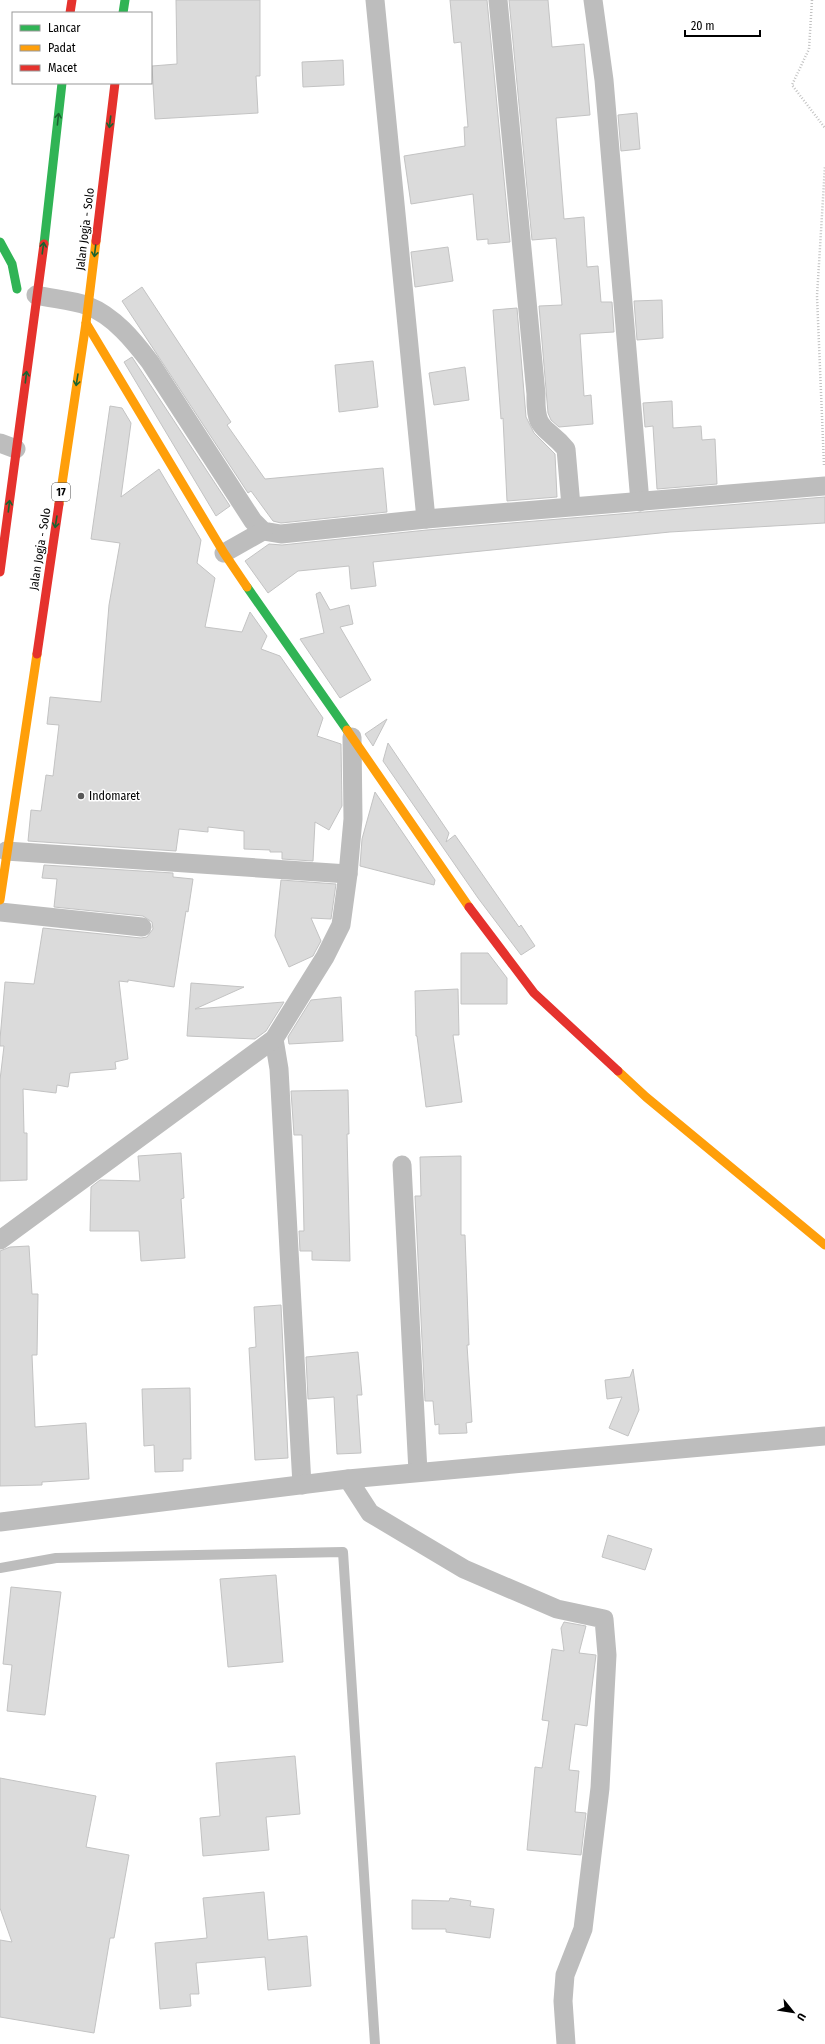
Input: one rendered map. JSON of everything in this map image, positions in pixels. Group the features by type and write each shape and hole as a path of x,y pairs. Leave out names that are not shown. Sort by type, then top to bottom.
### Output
{"main road":[{"path":"70,12 72,0"},
{"path":"123,12 125,0"},
{"path":"0,572 8,446 26,292 62,84"},
{"name":"Jalan Jogja - Solo","path":"0,900 6,851 87,314 115,84"},
{"path":"0,242 26,292"},
{"path":"6,285 26,292"},
{"path":"87,314 224,553 468,905 534,993 646,1097 825,1245"}],"street":[{"path":"375,0 426,519"},
{"path":"498,0 526,276 536,394 536,415 541,426 566,449 571,506"},
{"path":"593,0 604,80 640,502"},
{"path":"26,292 87,314 108,318 132,339 150,362 253,521 264,531 281,534 571,506 640,502 825,486"},
{"path":"224,553 264,531"},
{"path":"0,1240 274,1039 325,957 341,925 348,874 353,819 352,737"},
{"path":"6,851 348,874"},
{"path":"0,912 142,927"},
{"path":"274,1039 279,1069 302,1486"},
{"path":"402,1165 418,1472"},
{"path":"0,1522 302,1486 348,1479 825,1436"},
{"path":"348,1479 370,1513 464,1569 557,1608 604,1619 607,1655 600,1788 583,1929 565,1975 563,2001 566,2044"}],"lane":[{"path":"0,1568 56,1558 343,1552 376,2044"}],"path":[{"path":"812,0 809,49 792,85 825,128"},
{"path":"825,166 817,296 825,486"}],"building":[{"path":"176,0 260,0 260,76 256,76 258,113 155,119 152,66 177,64"},
{"path":"450,0 487,0 510,242 488,244 488,239 477,240 473,194 411,204 404,156 465,146 464,127 468,127 461,42 454,43"},
{"path":"509,0 548,0 552,47 584,44 590,115 556,118 564,219 584,217 587,267 598,266 601,302 612,302 614,332 580,334 584,396 591,395 593,424 559,427 551,420 548,413 539,306 562,305 556,238 532,240"},
{"path":"343,60 344,85 303,87 302,62"},
{"path":"637,113 640,149 621,151 618,115"},
{"path":"448,247 453,281 415,287 411,252"},
{"path":"142,287 231,422 227,425 265,479 383,468 387,512 281,523 273,521 251,491 248,493 122,301"},
{"path":"662,300 663,338 637,340 634,301"},
{"path":"517,308 526,417 534,433 555,454 557,497 507,501 503,418 501,419 493,310"},
{"path":"132,357 230,506 216,516 124,362"},
{"path":"373,361 378,407 339,412 335,365"},
{"path":"465,367 469,400 434,405 429,373"},
{"path":"672,401 673,428 701,426 702,440 715,439 717,484 657,489 653,426 645,427 643,403"},
{"path":"110,406 122,408 131,423 121,497 159,469 201,540 197,563 215,578 205,627 242,632 250,612 267,636 261,649 280,656 323,718 317,736 341,744 342,806 329,830 315,822 313,861 282,859 282,852 244,849 244,831 208,827 208,832 179,829 176,851 28,841 31,810 41,811 46,775 53,776 59,725 47,724 50,697 101,702 109,605 120,543 91,539"},
{"path":"825,497 825,523 670,532 373,562 376,586 351,589 349,566 298,571 268,593 245,561 269,544 282,545 427,530"},
{"path":"320,592 330,610 349,605 353,624 340,627 371,680 340,698 300,639 324,633 316,594"},
{"path":"387,719 373,746 365,734"},
{"path":"388,743 449,833 446,842 455,835 519,927 521,925 535,946 521,955 478,898 383,761"},
{"path":"375,792 435,880 434,885 360,866 362,839"},
{"path":"44,865 173,873 173,877 193,879 188,912 186,911 174,987 128,980 128,982 119,981 128,1059 115,1062 116,1069 70,1073 68,1087 57,1085 56,1093 23,1089 24,1133 27,1133 27,1180 0,1181 0,1080 4,1046 0,1046 0,1039 5,982 34,984 43,928 141,938 147,937 153,929 152,922 143,916 54,907 57,879 42,878"},
{"path":"281,880 336,884 331,919 311,918 321,941 313,956 289,967 275,936"},
{"path":"461,953 488,953 507,978 507,1004 461,1004"},
{"path":"191,983 244,987 195,1009 284,1002 266,1031 255,1039 187,1036"},
{"path":"458,989 459,1035 453,1035 462,1102 426,1107 416,1036 415,991"},
{"path":"341,997 343,1041 289,1044 288,1037 311,1000"},
{"path":"348,1090 349,1134 347,1134 350,1261 312,1260 312,1251 300,1251 299,1231 304,1231 302,1135 294,1135 291,1091"},
{"path":"181,1153 184,1198 181,1199 185,1258 141,1261 139,1231 90,1231 91,1187 100,1180 140,1181 138,1156"},
{"path":"461,1156 461,1235 465,1235 469,1345 467,1345 472,1422 466,1423 467,1433 439,1434 439,1424 435,1425 433,1401 425,1401 415,1196 421,1196 420,1157"},
{"path":"29,1246 32,1294 38,1294 37,1355 32,1355 35,1427 86,1423 89,1479 42,1482 42,1485 0,1486 0,1251 10,1247"},
{"path":"281,1305 288,1458 255,1460 249,1348 256,1347 254,1307"},
{"path":"358,1352 362,1395 357,1395 361,1453 337,1454 334,1397 308,1399 306,1357"},
{"path":"633,1369 639,1410 628,1436 609,1428 622,1397 607,1399 605,1380 630,1377"},
{"path":"190,1388 191,1459 183,1459 183,1471 155,1472 154,1445 144,1446 142,1389"},
{"path":"608,1535 652,1549 645,1570 602,1557"},
{"path":"276,1575 283,1662 228,1667 220,1579"},
{"path":"11,1587 61,1592 45,1715 7,1711 12,1665 3,1664"},
{"path":"564,1622 586,1626 579,1653 596,1655 587,1726 575,1724 569,1770 579,1771 575,1812 586,1813 581,1855 527,1850 535,1767 542,1768 549,1721 542,1720 552,1649 564,1651 561,1628"},
{"path":"295,1756 300,1814 266,1817 269,1850 203,1856 200,1818 220,1816 216,1763"},
{"path":"0,1778 96,1796 86,1847 129,1855 114,1938 110,1938 94,2033 0,2017 0,1940 12,1942 0,1908"},
{"path":"264,1892 268,1940 307,1936 311,1986 268,1990 265,1957 196,1963 199,1994 190,1994 191,2006 160,2009 155,1943 207,1938 203,1898"},
{"path":"450,1898 471,1901 470,1906 494,1909 490,1938 446,1932 446,1929 412,1929 412,1900 449,1901"}],"traffic: fast":[{"path":"123,12 125,0"},
{"path":"44,244 62,84"},
{"path":"0,242 12,264 17,289"},
{"path":"247,587 347,730"}],"traffic: slow":[{"path":"59,504 86,323 96,241"},
{"path":"86,323 224,553 247,587"},
{"path":"0,900 37,654"},
{"path":"347,730 469,907"},
{"path":"618,1071 646,1097 825,1245"}],"traffic: jam":[{"path":"70,12 72,0"},
{"path":"96,241 115,84"},
{"path":"0,572 44,244"},
{"path":"37,654 59,504"},
{"path":"469,907 534,993 618,1071"}],"place":[{"name":"Indomaret","path":"81,796"}]}
